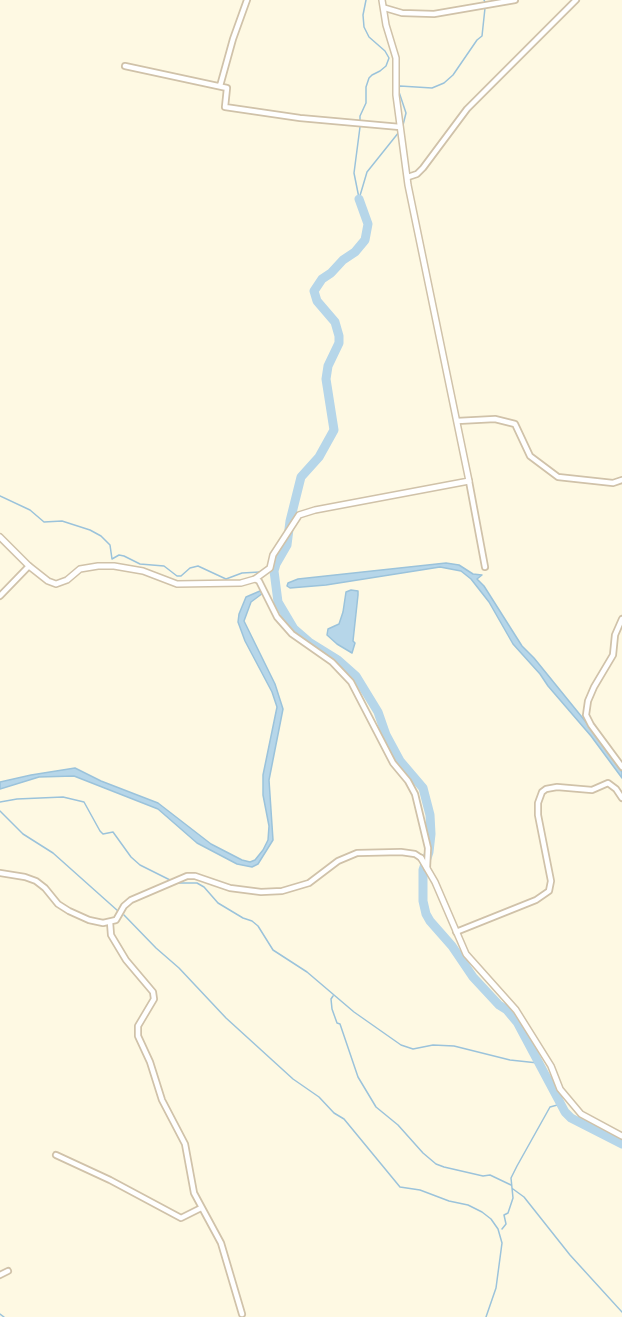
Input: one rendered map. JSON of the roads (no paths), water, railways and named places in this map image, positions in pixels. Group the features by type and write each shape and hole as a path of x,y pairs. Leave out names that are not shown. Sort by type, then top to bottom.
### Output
{"street":[{"path":"220,86 233,39 248,0"},
{"path":"382,0 386,25 396,57 396,95 408,185 485,567"},
{"path":"385,8 402,13 434,14 515,0"},
{"path":"408,177 417,174 423,168 467,109 576,0"},
{"path":"125,66 227,88 225,108 300,118 400,127"},
{"path":"457,421 495,419 515,424 530,456 558,477 613,483 622,480"},
{"path":"0,537 29,566 48,581 56,584 67,580 80,569 114,566 143,571 177,584 198,582 229,584 255,579 270,568 273,555 299,515 469,481"},
{"path":"0,596 29,566"},
{"path":"255,579 259,581 277,617 292,634 332,662 351,682 393,763 415,794 428,848 427,868"},
{"path":"622,619 615,635 613,655 594,687 588,701 586,715 622,767"},
{"path":"456,932 536,900 549,891 551,881 538,815 538,802 542,792 557,787 592,790 608,783 614,786 622,798"},
{"path":"0,873 36,881 58,904 82,918 96,922 110,922 119,917 124,906 131,900 187,876 195,876 230,888 268,892 282,891 309,884 338,861 357,853 415,854 421,858 427,868 466,954 516,1010 550,1066 560,1089 581,1114 622,1136"},
{"path":"110,922 110,932 126,960 153,992 154,999 138,1026 138,1036 150,1062 162,1100 185,1144 192,1188 221,1243 242,1314"},
{"path":"56,1155 119,1184 181,1218 201,1208"},
{"path":"0,1275 8,1271"}],"water":[{"path":"446,563 459,565 473,574 482,575 477,579 484,586 522,646 590,727 622,772 622,778 591,736 513,644 489,602 471,579 461,571 440,567 326,585 290,588 287,586 288,583 298,579"},
{"path":"260,591 263,593 251,602 244,621 275,684 283,709 269,780 273,840 258,864 252,867 237,864 197,843 158,809 74,776 39,777 0,789 0,782 75,768 101,781 158,803 211,844 242,860 250,862 255,860 268,840 269,826 263,795 263,775 277,707 238,622 246,597"},
{"path":"358,591 353,641 355,643 352,653 327,635 328,629 339,624 346,592"}],"waterway":[{"path":"360,122 360,116 366,103 366,87 369,78 386,66 389,58 385,51 369,37 364,27 363,15 366,0"},
{"path":"403,125 406,113 398,89 400,86 432,88 444,83 453,75 482,36 485,8"},
{"path":"359,198 354,173 360,127"},
{"path":"359,199 367,172 399,132"},
{"path":"359,199 368,224 365,240 355,252 322,279 314,291 317,301 335,322 339,336 339,343 328,366 326,379 334,430 319,457 301,477 290,521 287,545 274,571 278,602 294,629 309,642 338,660 356,676 378,712 386,735 400,761 423,788 430,815 431,834 429,852 423,870 423,901 430,921 452,946 473,977 517,1022 565,1112 571,1118 622,1144"},
{"path":"0,496 30,510 44,522 62,521 101,536 110,545 112,559 119,555 140,564 164,566 177,576 198,566 226,579 242,573 260,572"},
{"path":"268,572 271,572 276,579"},
{"path":"0,802 63,797 84,802 103,834 113,832 131,857 140,865 172,881"},
{"path":"0,811 23,834 53,853 118,911"},
{"path":"176,883 197,883 204,887 218,903 252,921 258,926 273,950 307,972 354,1012 401,1045 413,1049 433,1045 454,1046 510,1060 538,1063"},
{"path":"124,915 226,1018 293,1079 319,1097 334,1113 344,1119 400,1187 420,1190 449,1201 468,1205 491,1219 498,1229 502,1243 496,1288 486,1317"},
{"path":"333,996 332,1009 337,1023 340,1024 358,1077 376,1107 398,1125 436,1164 483,1176 490,1175 511,1185"},
{"path":"502,1229 506,1224 504,1215 508,1213 513,1198 511,1178 550,1107 561,1104"},
{"path":"513,1189 524,1197 570,1255 622,1312"},
{"path":"0,1314 4,1317"}]}
